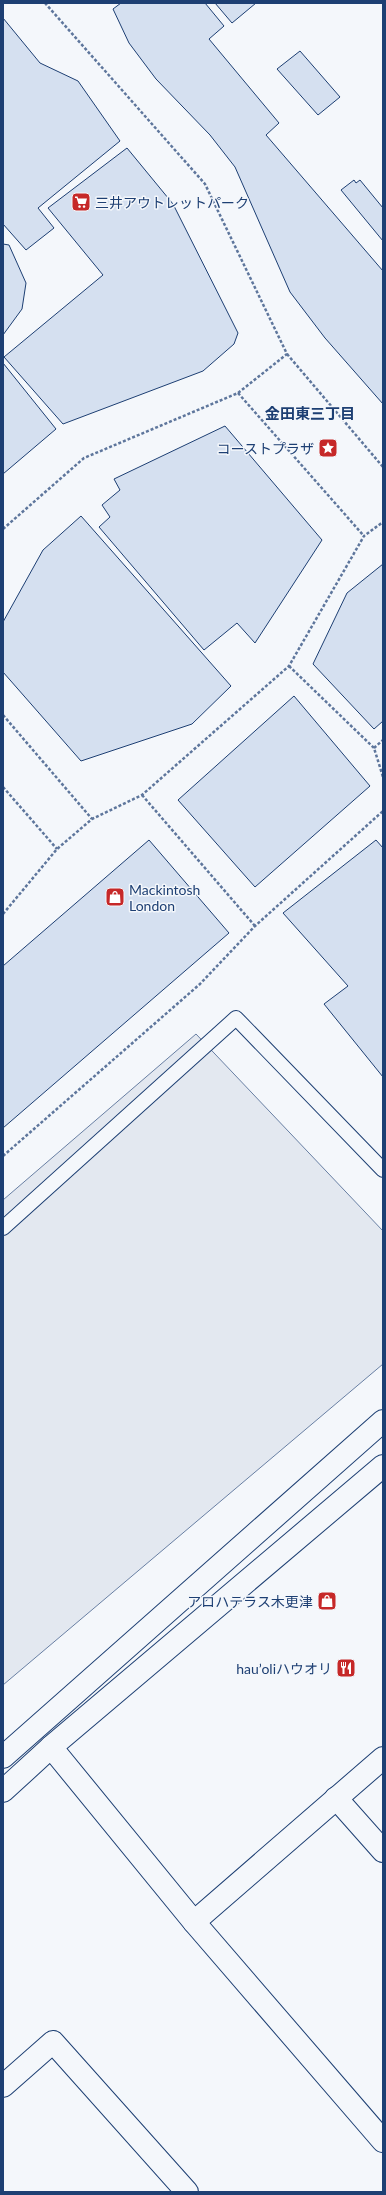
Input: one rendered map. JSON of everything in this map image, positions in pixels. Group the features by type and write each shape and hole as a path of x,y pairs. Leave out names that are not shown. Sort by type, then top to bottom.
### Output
{"street":[{"path":"3,1757 383,1421"},
{"path":"3,1790 50,1747 383,1466"},
{"path":"50,1747 194,1922 383,2142"},
{"path":"194,1922 383,1758"},
{"path":"336,1798 383,1851"},
{"path":"3,2086 53,2042 187,2192"}],"lane":[{"path":"3,1228 236,1018 383,1170"}],"path":[{"path":"45,3 205,184 287,354 383,467"},
{"path":"3,529 84,458 238,393 287,354"},
{"path":"238,393 364,536"},
{"path":"3,914 57,849 92,819 142,795 289,666 364,536 383,522"},
{"path":"289,666 374,748 383,777"},
{"path":"3,715 92,819"},
{"path":"374,748 383,740"},
{"path":"3,787 57,849"},
{"path":"142,795 255,926"},
{"path":"3,1156 200,984 255,926 383,811"}],"shaded area":[{"path":"196,1034 383,1231 383,1364 3,1685 3,1200"}],"building":[{"path":"121,3 205,3 224,26 209,39 279,123 266,135 383,271 383,404 325,338 290,292 235,167 210,135 156,79 129,43 113,9"},
{"path":"215,3 256,3 232,23"},
{"path":"3,18 40,63 78,81 120,141 38,208 54,228 26,250 3,224"},
{"path":"300,51 340,97 318,115 277,69"},
{"path":"127,148 173,204 238,333 234,344 203,371 63,424 4,357 103,275 48,208"},
{"path":"354,180 356,183 360,180 383,208 383,241 341,190"},
{"path":"3,244 9,245 26,283 22,309 3,335"},
{"path":"3,363 56,429 3,474"},
{"path":"225,426 322,540 255,643 237,623 204,650 99,527 110,517 102,505 120,490 114,479"},
{"path":"81,516 231,686 192,724 81,761 3,672 3,622 43,550"},
{"path":"383,564 383,721 374,729 313,664 347,593"},
{"path":"294,696 370,786 255,887 178,800"},
{"path":"149,840 229,933 3,1128 3,966"},
{"path":"376,840 383,848 383,1077 324,1004 348,986 283,913"}],"place":[{"name":"三井アウトレットパーク","path":"81,202"},
{"name":"コーストプラザ","path":"328,448"},
{"name":"Mackintosh London","path":"115,897"},
{"name":"アロハテラス木更津","path":"327,1601"},
{"name":"hau’oliハウオリ","path":"346,1668"}],"district":[{"name":"金田東三丁目","path":"310,413"}]}
